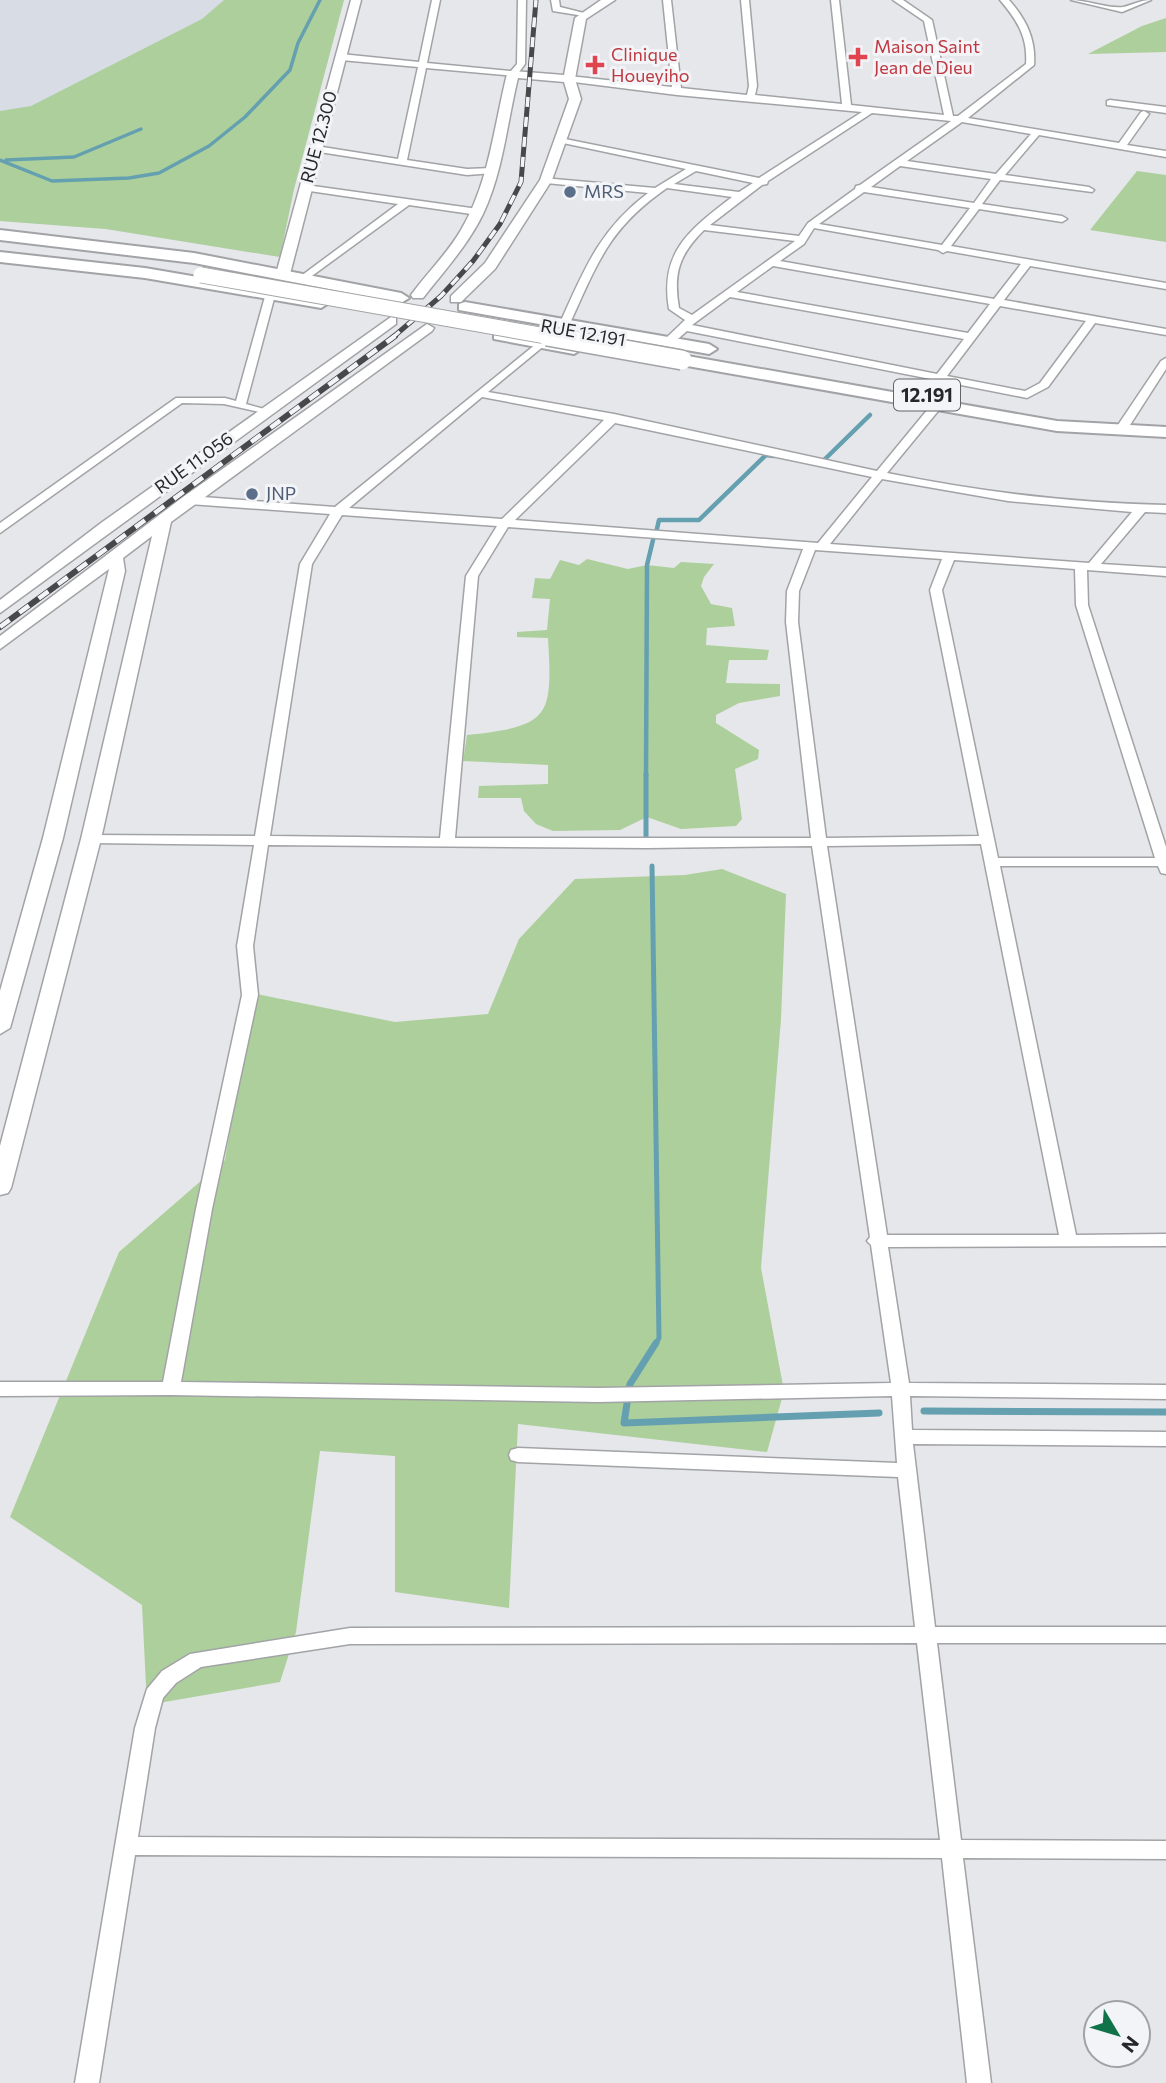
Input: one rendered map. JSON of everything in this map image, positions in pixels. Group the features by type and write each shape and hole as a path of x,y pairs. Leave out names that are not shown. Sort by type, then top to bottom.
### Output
{"main road":[{"name":"RUE 12.300","path":"283,274 356,0"},
{"path":"450,299 490,267 546,180 575,99 569,79 584,14 610,0"},
{"path":"418,295 467,232 478,212 491,171 513,74 569,79"},
{"path":"0,235 117,247 283,274 401,298 418,295 450,299 565,323 847,373 886,391"},
{"name":"RUE 12.191","path":"0,242 206,271 1047,417 1124,425 1166,425"},
{"name":"RUE 12.191","path":"0,250 206,271"},
{"path":"0,257 145,273 388,317 427,328 448,325 823,393 852,396 886,391"},
{"name":"RUE 11.056","path":"0,608 388,317 388,305 401,298"},
{"path":"448,325 463,317 450,299"},
{"path":"0,644 163,522 189,499 427,328"},
{"name":"RUE 12.191","path":"886,391 937,405 1057,426 1166,432"},
{"path":"0,1188 91,839 163,522"},
{"path":"0,1028 59,812 117,571 115,558"}],"street":[{"path":"402,163 436,0"},
{"path":"341,57 513,74 521,64 522,0"},
{"path":"555,0 556,9 584,14"},
{"path":"667,0 677,92"},
{"path":"746,0 752,86 750,99"},
{"path":"835,0 847,109"},
{"path":"897,0 928,20 955,118"},
{"path":"668,342 688,323 803,239 811,225 859,188 899,163 955,118 1030,65 1032,54 1025,25 1004,0"},
{"path":"1075,0 1122,10 1147,0"},
{"path":"569,79 955,118 1166,154"},
{"path":"1110,103 1166,110"},
{"path":"869,111 700,227 676,258 671,293 674,309 688,323 1011,395 1036,393 1092,320"},
{"path":"1122,145 1144,114"},
{"path":"943,250 1038,131"},
{"path":"562,140 764,182"},
{"path":"316,149 467,172 491,171"},
{"path":"899,163 1089,190"},
{"path":"565,323 597,252 642,201 696,167"},
{"path":"546,180 744,195"},
{"path":"306,188 478,212"},
{"path":"859,188 1062,219"},
{"path":"305,278 407,202"},
{"path":"811,225 943,250 1166,286"},
{"path":"700,227 803,239"},
{"path":"772,263 1166,332"},
{"path":"939,379 1027,263"},
{"path":"729,294 971,337"},
{"path":"240,405 270,295"},
{"path":"171,1388 204,1209 250,995 245,946 306,564 338,511 541,343"},
{"path":"1124,425 1166,361"},
{"path":"481,394 614,417 880,475 1035,500 1166,509"},
{"path":"0,530 180,400 201,399 264,412"},
{"path":"937,405 880,475 815,546 797,576 792,613 819,842 876,1241 901,1390 903,1437 925,1633 979,2083"},
{"path":"447,842 472,576 505,523 614,417"},
{"path":"189,499 1166,572"},
{"path":"992,862 1165,864 1082,605 1086,566 1141,509"},
{"path":"949,556 936,590 1069,1240"},
{"path":"91,839 447,842 987,840"},
{"path":"876,1241 1166,1240"},
{"path":"0,1389 171,1388 598,1395 901,1390 1166,1392"},
{"path":"903,1437 1166,1439"},
{"path":"518,1454 907,1470"},
{"path":"87,2083 145,1728 155,1695 169,1677 197,1660 350,1636 925,1633 1166,1635"},
{"path":"126,1846 1166,1850"}],"shaded area":[{"path":"0,0 344,0 294,189 280,257 106,229 0,221"}],"green space":[{"path":"224,0 344,0 294,189 280,257 106,229 0,221 0,111 31,106 202,19"},
{"path":"1166,18 1166,52 1088,54 1142,26"},
{"path":"1137,171 1166,175 1166,242 1090,230"},
{"path":"587,559 628,569 647,565 674,568 681,562 714,564 701,586 711,604 732,608 735,626 707,628 706,645 769,650 767,660 729,660 726,683 780,684 780,696 739,703 716,715 716,723 759,750 758,759 735,769 742,819 736,826 681,829 647,817 620,830 553,831 536,824 524,811 521,798 478,798 479,786 548,784 548,765 463,761 467,735 515,727 530,722 540,713 546,702 549,686 548,638 517,637 517,632 547,630 550,599 532,598 535,578 550,579 560,560 579,565"},
{"path":"722,869 786,894 781,1019 761,1268 784,1391 767,1452 518,1424 509,1608 395,1592 395,1456 320,1451 296,1632 280,1682 147,1705 142,1605 10,1517 119,1252 225,1160 252,993 395,1022 488,1014 519,939 575,879 685,875"}],"waterway":[{"path":"0,160 52,181 129,178 159,173 209,146 245,117 290,70 298,43 320,0"},
{"path":"6,160 74,157 141,129"},
{"path":"819,461 823,461 870,415"},
{"path":"656,533 659,520 699,520 766,455 774,456"},
{"path":"646,776 647,565 653,540"},
{"path":"646,776 646,842"},
{"path":"652,866 659,1338 655,1345"},
{"path":"656,1343 630,1384 624,1423 879,1413"},
{"path":"924,1411 1166,1412"}],"railway":[{"path":"392,338 441,296 473,261 500,224 521,182 536,0"},
{"path":"0,627 395,336"}],"place":[{"name":"Maison Saint Jean de Dieu","path":"858,57"},
{"name":"Clinique Houeyiho","path":"595,65"},
{"name":"MRS","path":"570,192"},
{"name":"JNP","path":"252,494"}]}
